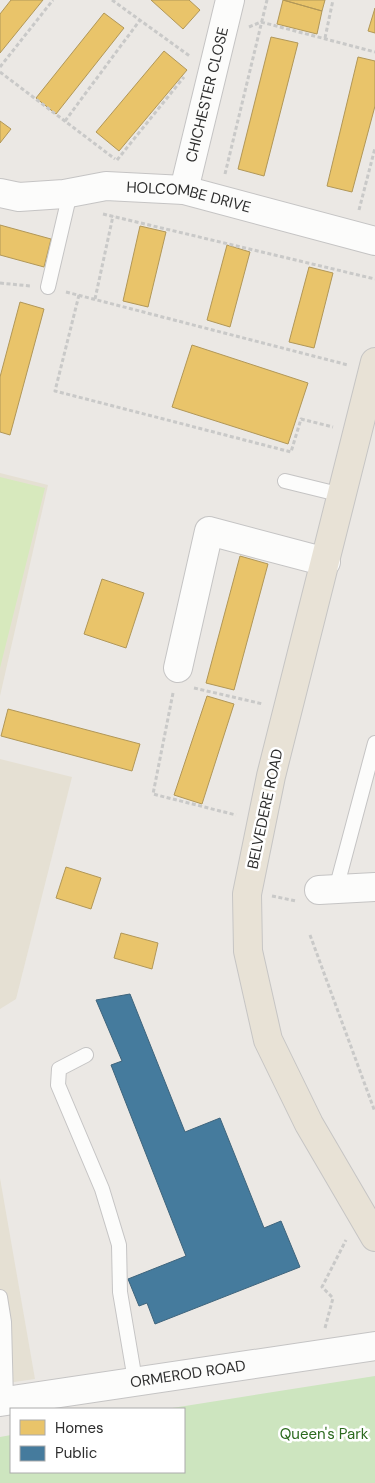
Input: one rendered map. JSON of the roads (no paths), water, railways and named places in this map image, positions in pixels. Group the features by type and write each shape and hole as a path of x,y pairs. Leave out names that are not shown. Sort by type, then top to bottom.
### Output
{"highway":[{"name":"BELVEDERE ROAD","path":"374,367 364,433 342,495 261,821 247,894 248,951 268,1040 309,1124 375,1237"}],"street":[{"name":"CHICHESTER CLOSE","path":"184,190 230,0"},
{"name":"HOLCOMBE DRIVE","path":"0,193 19,197 68,199 106,186 119,174 219,198 364,238"},
{"path":"176,676 209,531 326,562"},
{"path":"328,889 375,887"},
{"name":"ORMEROD ROAD","path":"3,1401 375,1346"}],"lane":[{"path":"48,287 68,199"},
{"path":"285,481 342,495"},
{"path":"328,889 375,743"},
{"path":"86,1055 58,1069 58,1085 102,1189 119,1245 120,1292 135,1380"},
{"path":"0,1297 3,1401"}],"park label":[{"name":"Queen's Park","path":"324,1434"}]}
